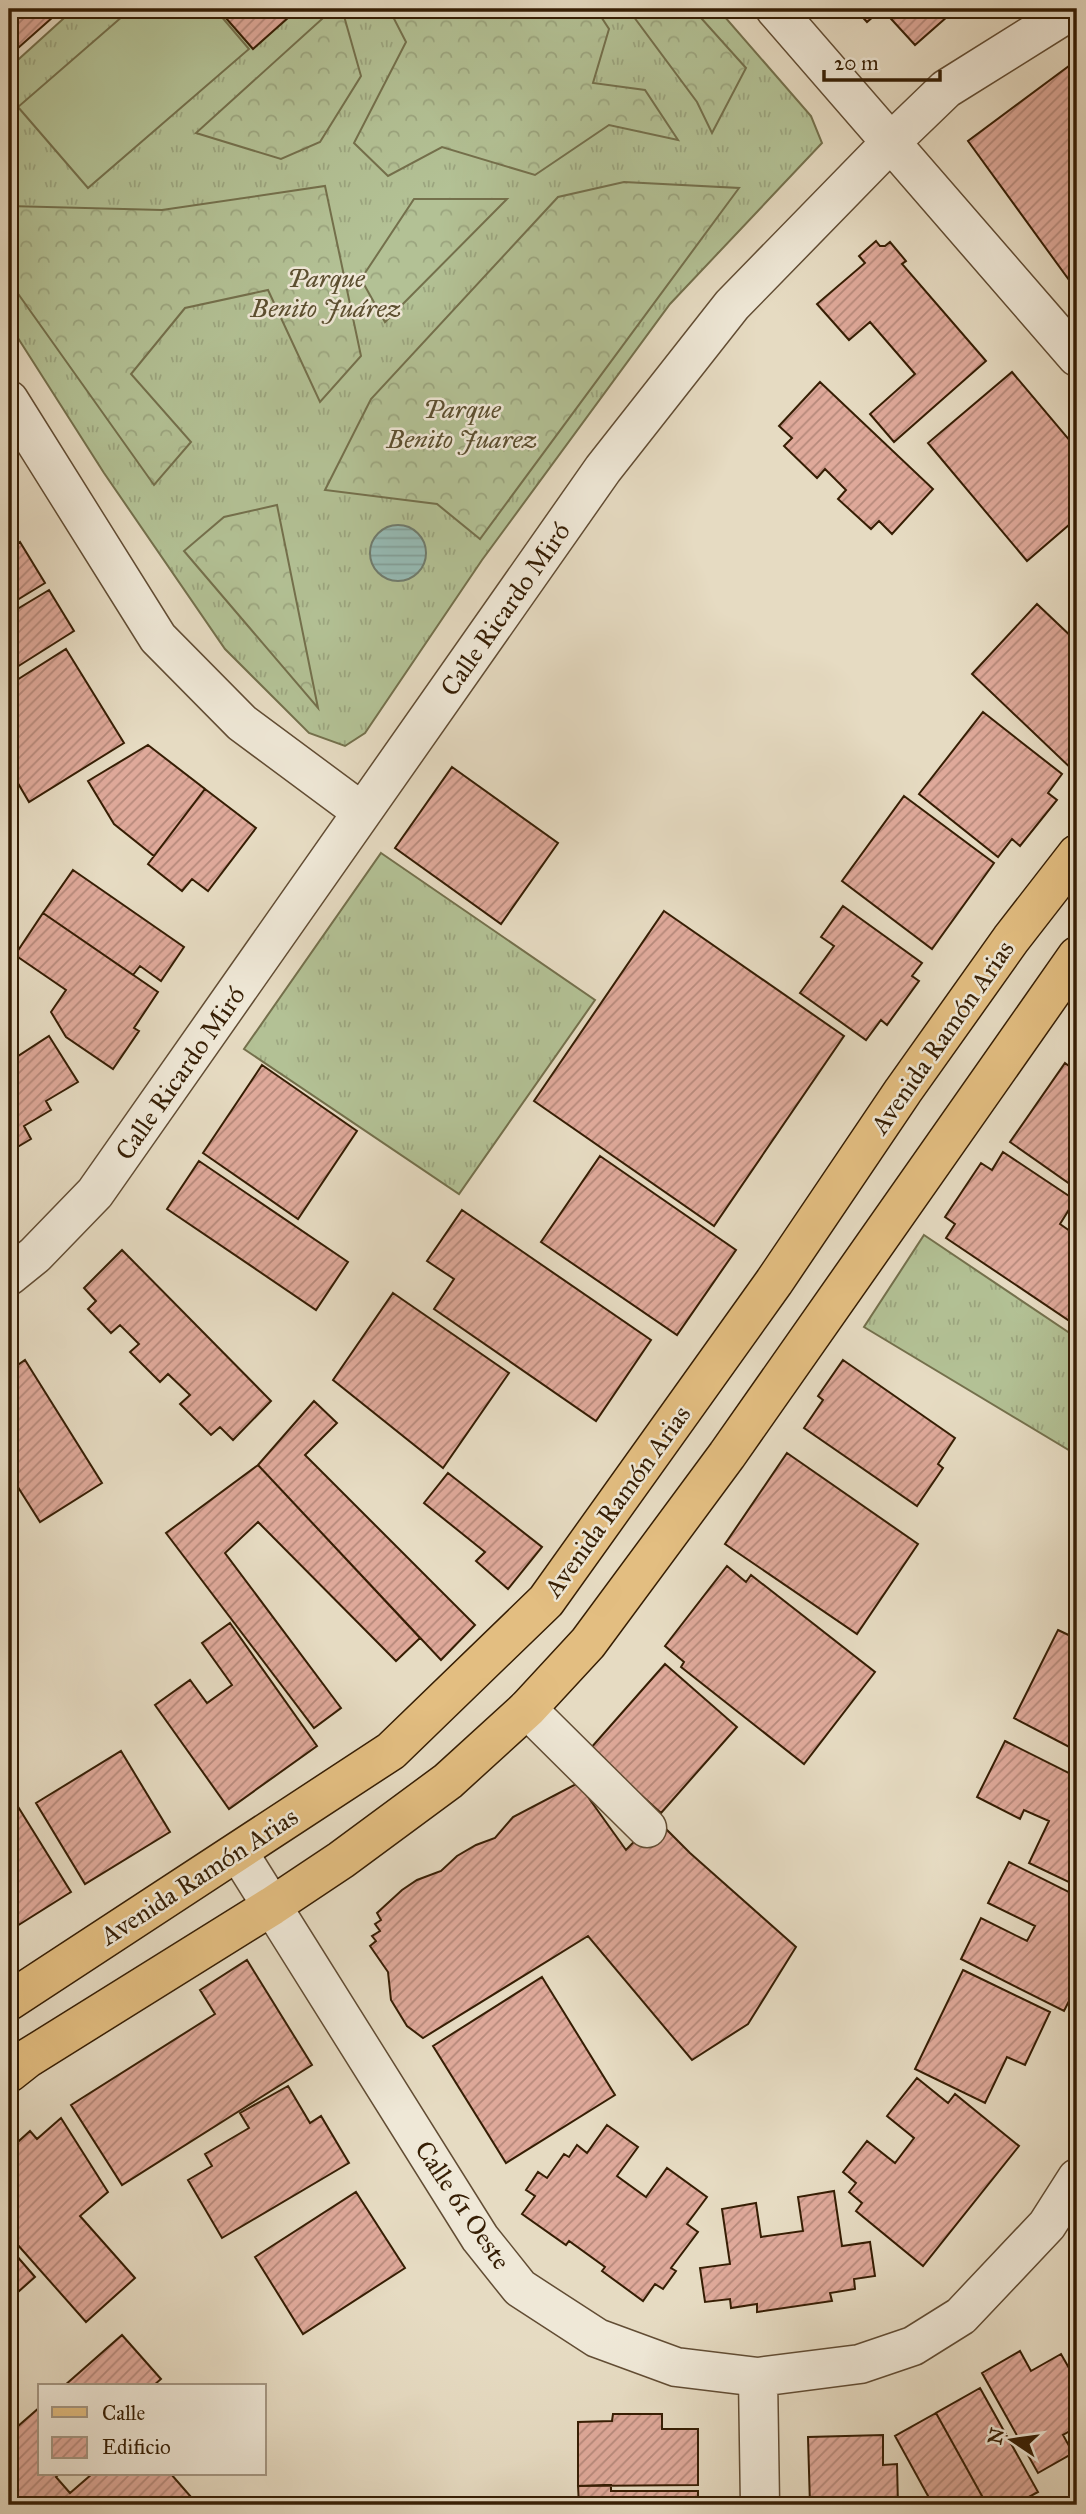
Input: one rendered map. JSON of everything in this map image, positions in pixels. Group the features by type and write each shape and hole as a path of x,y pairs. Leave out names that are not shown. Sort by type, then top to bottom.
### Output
{"main road":[{"name":"Avenida Ramón Arias","path":"9,2001 391,1751 546,1601 774,1282 903,1090 1011,939 1077,854"},
{"path":"9,2073 28,2058 272,1906 448,1782 527,1709 588,1643 727,1455 1077,956"},
{"path":"774,1282 825,1317"}],"street":[{"path":"775,9 1077,357"},
{"name":"Calle Ricardo Miró","path":"9,1276 35,1255 95,1193 603,470 732,305 946,89 1074,9"},
{"path":"936,195 931,168 931,141 936,114 946,89"},
{"path":"9,400 158,638 242,723 362,812"},
{"path":"527,1709 647,1828"},
{"name":"Calle 61 Oeste","path":"237,1852 480,2238 520,2288 597,2337 676,2367 758,2377 860,2364 914,2346 961,2316 1047,2225 1077,2178"},
{"path":"758,2377 760,2505"}],"green space":[{"name":"Parque Benito Juárez","path":"74,9 718,9 811,116 822,143 670,304 482,560 365,733 345,746 309,733 225,649 104,473 9,324 9,68"},
{"path":"131,9 215,9 249,49 88,188 18,107"},
{"path":"333,9 342,9 361,76 320,142 281,159 196,133"},
{"path":"389,9 596,9 609,29 593,83 645,90 678,140 609,125 535,175 442,147 388,176 354,143 406,42"},
{"path":"628,9 693,9 746,68 712,133 697,102"},
{"name":"Parque Benito Juarez","path":"624,182 739,188 480,539 437,504 325,490 371,399 558,197"},
{"path":"325,186 361,356 320,402 268,290 185,308 131,374 191,442 154,485 9,281 9,206 162,210"},
{"path":"414,199 507,199 385,322 361,279"},
{"path":"277,505 318,708 184,551 224,517"},
{"path":"381,853 595,1000 459,1194 244,1049"},
{"path":"924,1235 1077,1338 1077,1455 864,1327"}],"water":[{"path":"392,525 404,525 414,529 422,537 426,553 422,569 414,577 404,581 392,581 382,577 374,569 370,559 370,547 374,537 382,529"}],"building":[{"path":"9,9 62,9 9,56"},
{"path":"218,9 298,9 253,49"},
{"path":"855,9 882,9 867,22"},
{"path":"882,9 956,9 915,45"},
{"path":"1077,60 1077,291 968,141"},
{"path":"876,241 880,246 890,242 906,261 902,264 986,361 894,442 870,414 915,374 870,322 849,340 817,304 865,263 859,256"},
{"path":"1012,372 1077,449 1077,518 1027,561 928,443"},
{"path":"820,382 933,489 892,534 879,521 871,529 838,499 846,490 825,469 817,478 784,446 792,438 779,426"},
{"path":"20,542 45,583 9,605 9,550"},
{"path":"49,590 74,631 9,672 9,614"},
{"path":"1037,604 1077,642 1077,774 972,674"},
{"path":"66,649 124,743 29,802 9,768 9,685"},
{"path":"983,712 1062,774 1048,793 1057,800 1020,846 1012,839 998,857 919,794"},
{"path":"148,745 205,789 154,856 114,824 88,781"},
{"path":"452,767 558,843 501,924 395,848"},
{"path":"205,789 256,828 208,891 192,879 182,891 148,864"},
{"path":"904,796 994,863 932,949 842,881"},
{"path":"73,870 184,947 161,981 140,966 133,975 43,913"},
{"path":"843,906 922,963 912,976 919,981 887,1025 881,1020 866,1040 800,993 834,946 821,937"},
{"path":"664,911 844,1036 714,1226 534,1101"},
{"path":"43,913 158,992 134,1028 139,1031 113,1069 66,1037 51,1012 66,990 15,955"},
{"path":"49,1036 78,1082 46,1101 51,1110 24,1126 31,1139 9,1152 9,1041 18,1056"},
{"path":"1065,1063 1077,1072 1077,1189 1010,1142"},
{"path":"262,1065 357,1131 298,1219 203,1153"},
{"path":"1003,1152 1075,1200 1060,1224 1077,1236 1077,1326 946,1238 955,1224 945,1217 981,1163 992,1170"},
{"path":"600,1156 736,1250 677,1335 541,1242"},
{"path":"199,1161 348,1262 316,1310 167,1209"},
{"path":"462,1210 651,1340 596,1421 434,1309 454,1279 427,1261"},
{"path":"122,1250 271,1401 233,1440 220,1427 211,1435 180,1404 190,1395 168,1374 160,1382 130,1352 139,1344 120,1325 111,1333 88,1309 96,1301 84,1288"},
{"path":"393,1293 509,1373 443,1468 333,1380"},
{"path":"25,1360 102,1483 40,1522 9,1473 9,1371"},
{"path":"843,1360 955,1438 938,1464 943,1468 917,1506 804,1428 823,1400 818,1396"},
{"path":"314,1401 337,1423 305,1455 475,1625 441,1660 258,1465"},
{"path":"787,1453 918,1544 857,1634 725,1544"},
{"path":"258,1465 420,1638 396,1661 258,1522 225,1553 341,1708 314,1728 166,1533"},
{"path":"448,1473 542,1547 508,1589 476,1561 485,1552 424,1503"},
{"path":"727,1566 746,1582 751,1575 875,1672 804,1764 681,1667 684,1662 665,1646"},
{"path":"230,1623 317,1746 229,1809 155,1705 190,1680 207,1703 232,1685 202,1643"},
{"path":"1058,1630 1077,1639 1077,1751 1014,1718"},
{"path":"665,1664 737,1727 661,1813 590,1749"},
{"path":"1005,1741 1077,1777 1077,1886 1029,1863 1049,1821 1024,1810 1020,1819 977,1797"},
{"path":"121,1751 170,1832 85,1884 36,1803"},
{"path":"578,1783 626,1850 656,1819 690,1853 796,1947 748,2024 692,2060 588,1936 423,2038 407,2026 391,2000 388,1972 370,1946 376,1941 372,1936 380,1931 375,1924 381,1920 377,1913 417,1880 441,1871 457,1856 495,1838 513,1817"},
{"path":"12,1797 71,1892 9,1931 9,1799"},
{"path":"1009,1862 1077,1896 1077,1954 1072,1964 1077,1967 1077,1985 1064,2011 961,1959 981,1918 1027,1941 1035,1926 988,1903"},
{"path":"247,1960 312,2065 122,2185 71,2105 215,2014 200,1990"},
{"path":"963,1970 1050,2012 1025,2065 1007,2057 985,2103 915,2069"},
{"path":"542,1977 615,2095 506,2163 433,2046"},
{"path":"917,2078 948,2103 955,2094 1019,2146 923,2266 856,2211 862,2203 849,2192 856,2183 843,2172 867,2141 895,2163 914,2138 887,2116"},
{"path":"288,2086 310,2123 321,2116 349,2163 222,2238 188,2180 212,2166 205,2154 249,2128 240,2113"},
{"path":"61,2118 108,2192 80,2216 135,2278 86,2322 9,2235 9,2150 30,2131 37,2139"},
{"path":"607,2125 638,2147 617,2176 646,2197 667,2168 707,2197 687,2224 698,2232 671,2268 676,2271 663,2289 655,2284 643,2301 602,2271 605,2267 569,2241 566,2245 522,2214 535,2196 526,2190 538,2172 547,2178 564,2154 569,2157 577,2145 587,2153"},
{"path":"834,2191 842,2246 870,2242 875,2276 854,2279 855,2289 830,2293 832,2301 757,2312 757,2304 731,2308 730,2299 705,2302 700,2268 730,2264 722,2209 756,2203 761,2237 803,2231 798,2197"},
{"path":"356,2192 405,2268 303,2334 255,2257"},
{"path":"9,2247 35,2277 9,2300"},
{"path":"122,2335 161,2379 155,2384 66,2384"},
{"path":"1020,2351 1031,2371 1061,2354 1073,2375 1077,2372 1077,2427 1063,2435 1073,2453 1038,2473 982,2373"},
{"path":"980,2388 1038,2492 1014,2505 987,2505 936,2413"},
{"path":"38,2409 38,2476 57,2476 70,2493 90,2476 173,2476 198,2505 9,2505 9,2434"},
{"path":"936,2413 987,2505 933,2505 895,2436"},
{"path":"613,2414 662,2414 662,2429 698,2429 698,2485 578,2486 578,2422 612,2421"},
{"path":"883,2435 883,2465 897,2464 898,2505 810,2505 808,2437"},
{"path":"611,2485 611,2491 698,2491 698,2505 579,2505 578,2486"}]}
